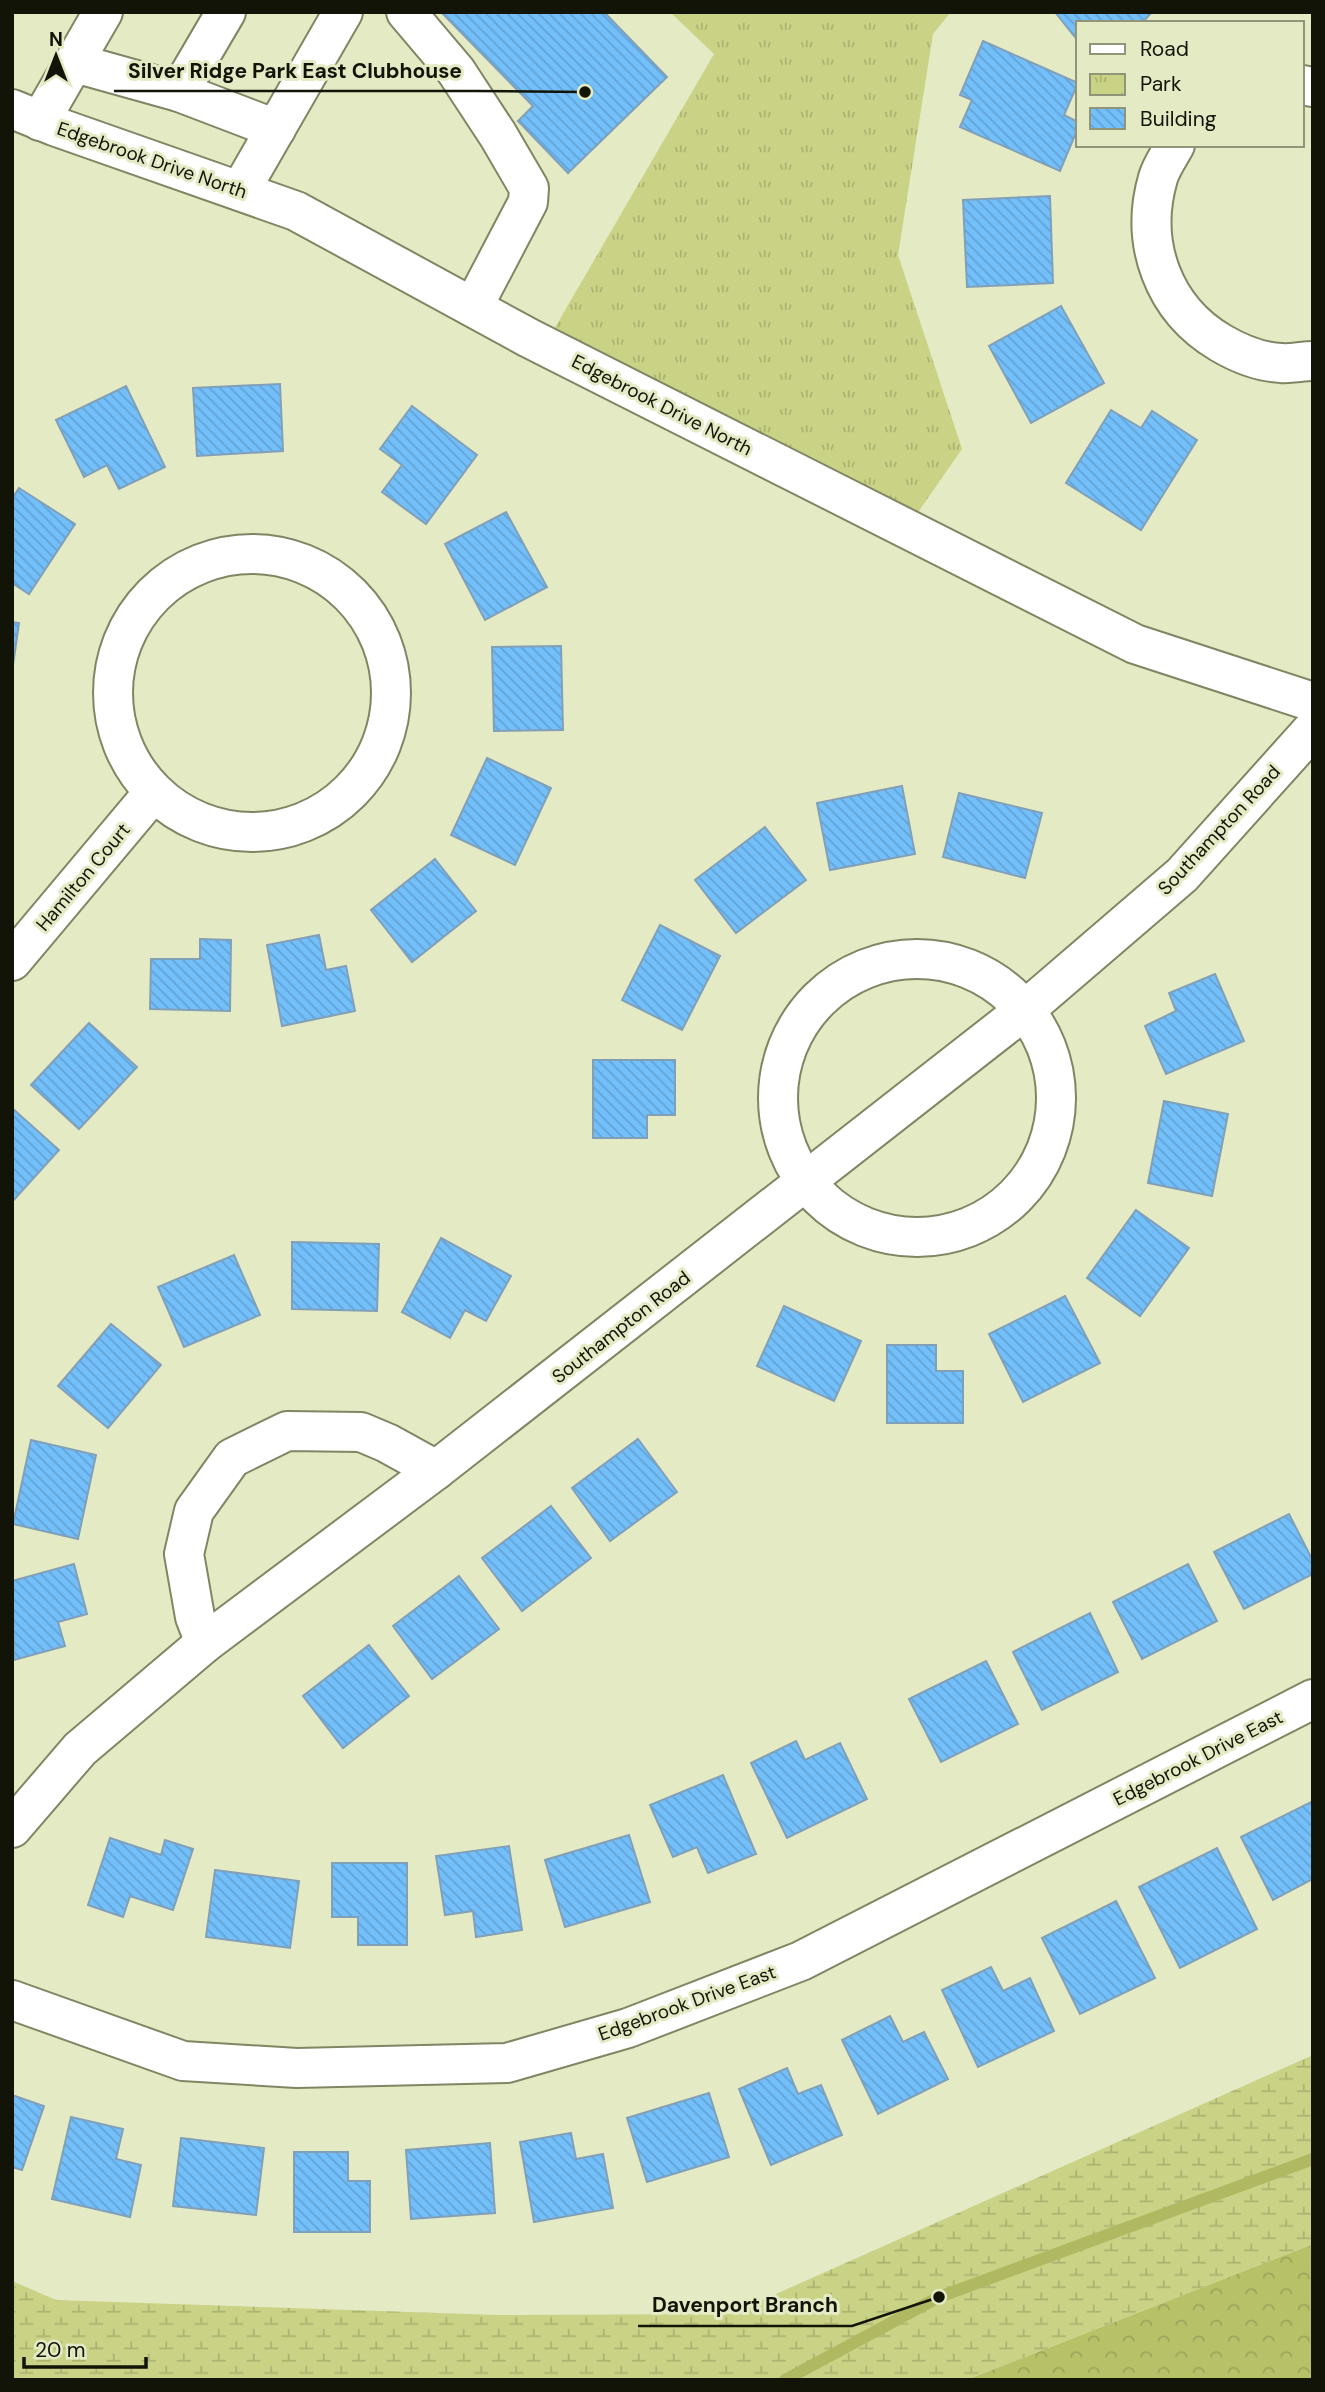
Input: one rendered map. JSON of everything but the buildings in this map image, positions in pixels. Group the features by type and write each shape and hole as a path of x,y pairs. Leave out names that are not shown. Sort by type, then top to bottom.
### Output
{"street":[{"path":"26,115 75,63 103,12"},
{"path":"179,92 226,12"},
{"path":"240,191 343,12"},
{"path":"406,12 456,71 530,188 528,202 473,307"},
{"path":"75,63 179,92 276,129"},
{"name":"Edgebrook Drive North","path":"26,115 296,211 530,338 1135,644 1313,702"},
{"path":"1174,147 1158,176 1150,218 1154,260 1172,299 1200,331 1237,353 1279,363 1313,361"},
{"path":"241,553 286,557 329,575 362,606 385,647 393,693 385,739 362,780 354,788 327,812 284,830 237,833 192,820 153,793 126,756 112,713 112,701 113,667 129,624 158,588 196,564 241,553"},
{"name":"Southampton Road","path":"12,1828 80,1749 205,1643 436,1471 1026,1009 1182,875 1313,729"},
{"name":"Hamilton Court","path":"12,961 153,793"},
{"path":"895,959 944,960 989,978 1026,1009 1049,1047 1058,1090 1053,1135 1034,1175 1004,1208 966,1229 922,1238 878,1233 838,1213 806,1183 783,1141 776,1093 786,1045 812,1004 850,974 895,959"},
{"path":"205,1643 195,1617 184,1554 194,1511 232,1458 286,1431 361,1432 387,1443 436,1471"},
{"name":"Edgebrook Drive East","path":"12,2000 183,2061 296,2068 507,2063 628,2028 801,1961 1313,1699"}],"green space":[{"path":"670,12 951,12 933,34 898,255 962,449 896,544 546,343 714,54"},
{"path":"1313,2055 1313,2244 966,2380 12,2380 12,2281 56,2300 497,2315 731,2314"},
{"path":"1313,2244 1313,2380 966,2380"}],"waterway":[{"path":"785,2380 939,2297 1313,2159"}],"place":[{"name":"Silver Ridge Park East Clubhouse","path":"585,92"},
{"name":"Davenport Branch","path":"939,2297"}]}
